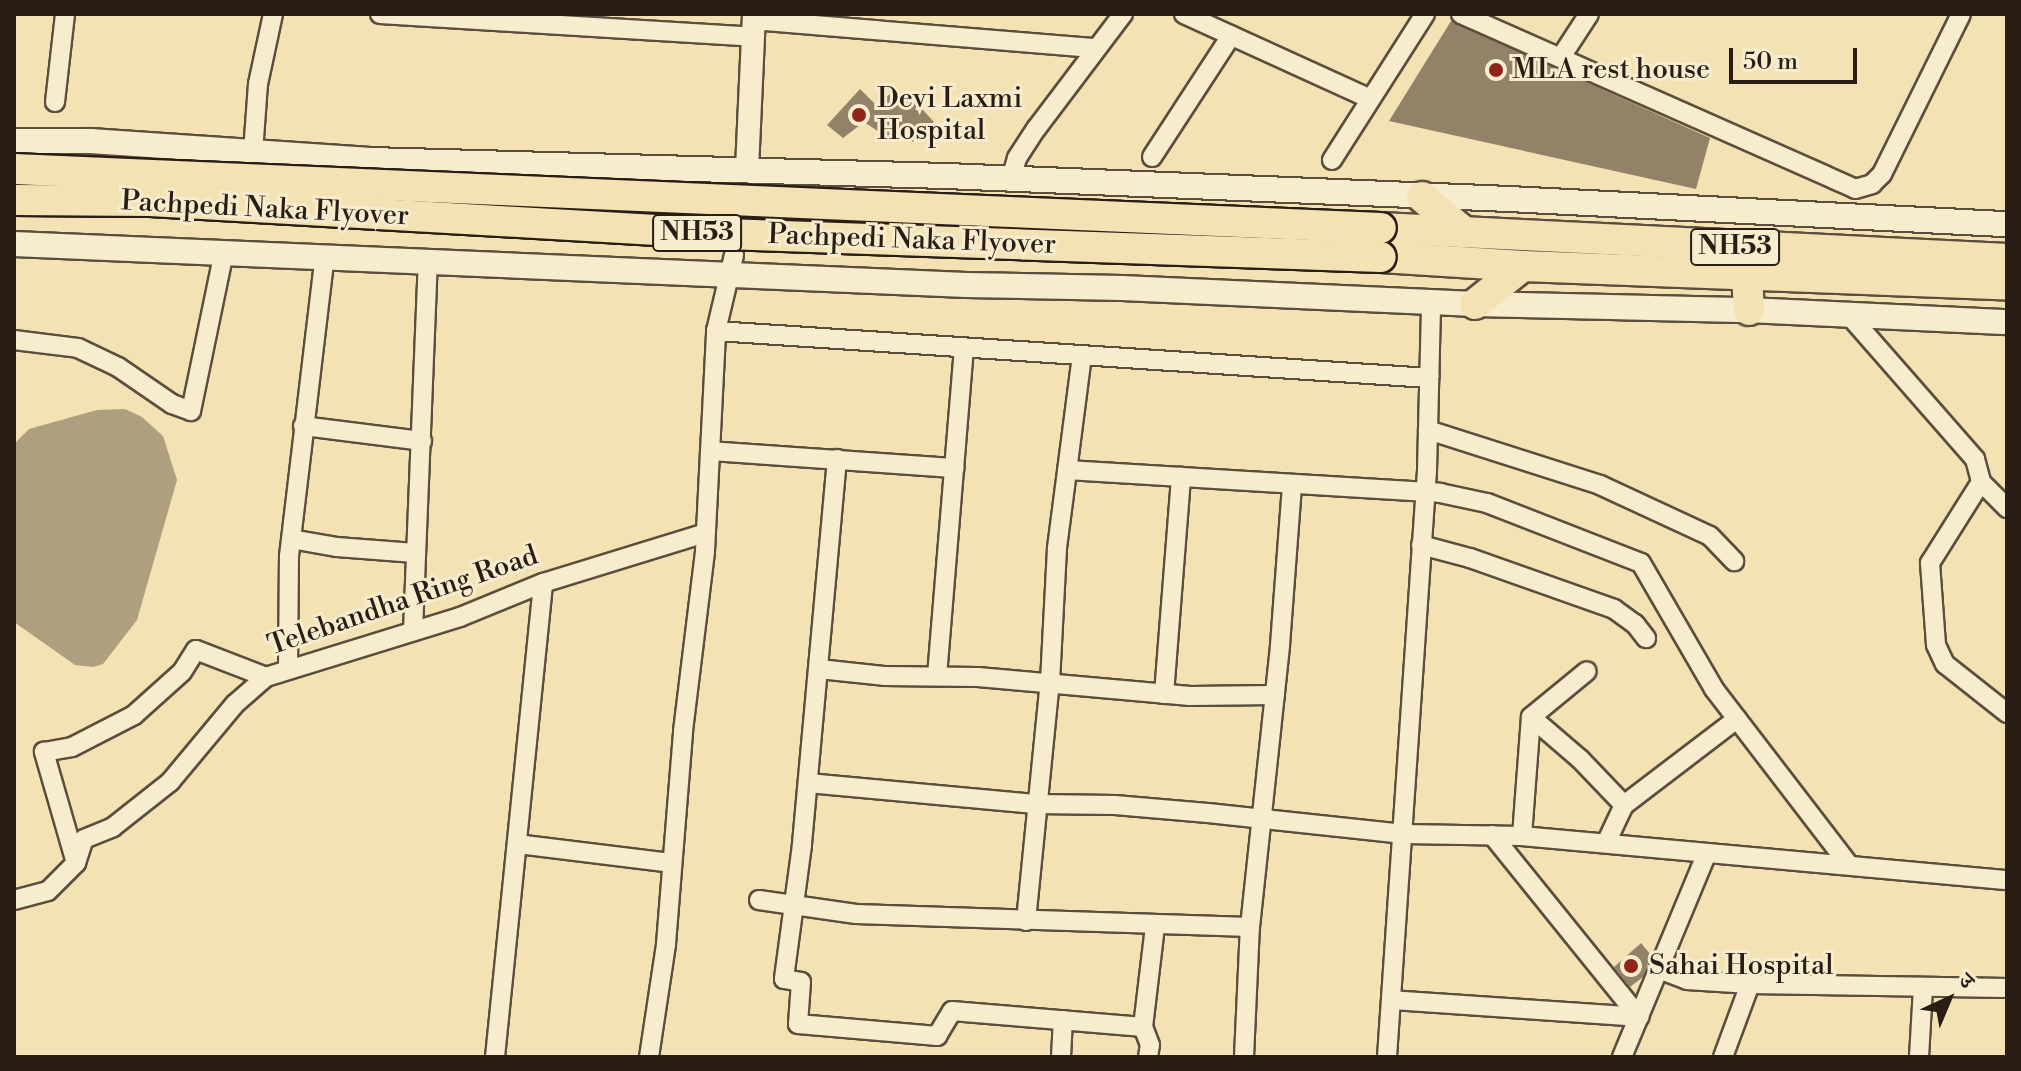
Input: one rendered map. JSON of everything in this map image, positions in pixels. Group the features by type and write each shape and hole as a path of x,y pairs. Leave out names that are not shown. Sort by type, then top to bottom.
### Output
{"highway":[{"name":"Pachpedi Naka Flyover","path":"14,169 1381,243 1523,266"},
{"path":"1422,197 1464,232"},
{"name":"Pachpedi Naka Flyover","path":"14,200 150,201 725,234 1381,243 1464,232"},
{"name":"NH53","path":"1464,232 2007,259"},
{"path":"1475,304 1523,266"},
{"name":"NH53","path":"1523,266 2007,285"},
{"path":"1747,274 1749,310"}],"main road":[{"path":"14,141 91,141 385,160 746,176 1011,179 1713,208 2007,224"},
{"path":"14,244 428,261 732,264 1431,302 1749,310 2007,322"}],"street":[{"path":"55,102 65,14"},
{"path":"253,152 258,84 273,14"},
{"path":"380,14 753,24 1096,48"},
{"path":"1011,179 1023,148 1123,14"},
{"path":"1184,14 1368,98"},
{"path":"1332,160 1368,98 1425,14"},
{"path":"1461,14 1855,189 1872,184 1882,174 1954,17"},
{"path":"1561,57 1589,14"},
{"path":"746,176 753,24"},
{"path":"1152,157 1231,36"},
{"path":"14,340 78,348 118,367 172,404 191,411 224,252"},
{"path":"288,669 291,539 325,256"},
{"path":"413,631 428,261"},
{"path":"649,1057 666,944 706,533 716,331 732,264"},
{"path":"1387,1057 1425,493 1431,302"},
{"path":"1848,314 1975,459 1981,482 2007,508"},
{"path":"716,331 1429,378"},
{"path":"937,676 964,348"},
{"path":"1026,921 1035,804 1050,682 1057,548 1082,356"},
{"path":"303,426 422,441"},
{"path":"1428,430 1600,485 1710,536 1734,561"},
{"path":"710,451 954,468"},
{"path":"837,459 808,783 784,979 801,982 798,1024 937,1036 952,1011 1143,1027"},
{"path":"1067,470 1425,493 1487,503 1641,563 1714,689 1849,865"},
{"path":"1164,694 1181,477"},
{"path":"1981,482 1930,563 1936,645 1945,664 2007,713"},
{"path":"1244,1057 1250,927 1275,695 1292,484"},
{"name":"Telebandha Ring Road","path":"14,900 48,891 76,863 84,839 113,827 170,782 235,704 266,677 460,617 543,583 706,533"},
{"path":"291,539 337,547 415,553"},
{"path":"1421,545 1483,562 1614,609 1635,624 1646,638"},
{"path":"495,1057 543,583"},
{"path":"76,863 44,752 72,747 134,715 182,672 196,650 266,677"},
{"path":"819,669 884,676 1050,682 1164,694 1275,695"},
{"path":"1522,836 1531,717 1587,671"},
{"path":"1531,717 1580,759 1624,805"},
{"path":"1606,843 1624,805 1737,719"},
{"path":"808,783 1035,804 1115,805 1404,834 1522,836 2007,880"},
{"path":"1492,835 1639,1017"},
{"path":"517,844 672,863"},
{"path":"1622,1057 1707,853"},
{"path":"759,900 856,914 1250,927"},
{"path":"1148,1057 1150,1045 1143,1027 1155,926"},
{"path":"1659,969 1687,980 1750,984 2007,988"},
{"path":"1723,1057 1750,984"},
{"path":"1919,1057 1923,987"},
{"path":"1391,1000 1639,1017"},
{"path":"1061,1057 1063,1020"}],"shaded area":[{"path":"125,409 142,417 163,436 177,480 137,620 103,664 93,667 75,665 14,622 14,444 29,429 97,410"}],"building":[{"name":"MLA rest house","path":"1451,21 1710,138 1696,189 1389,121"},
{"path":"860,89 876,105 890,94 904,104 912,98 934,122 913,142 898,127 887,137 864,122 843,138 827,125"},
{"path":"1641,943 1651,955 1643,977 1630,987 1614,967"}],"place":[{"name":"MLA rest house","path":"1496,70"},
{"name":"Devi Laxmi Hospital","path":"859,115"},
{"name":"Sahai Hospital","path":"1631,966"}]}
